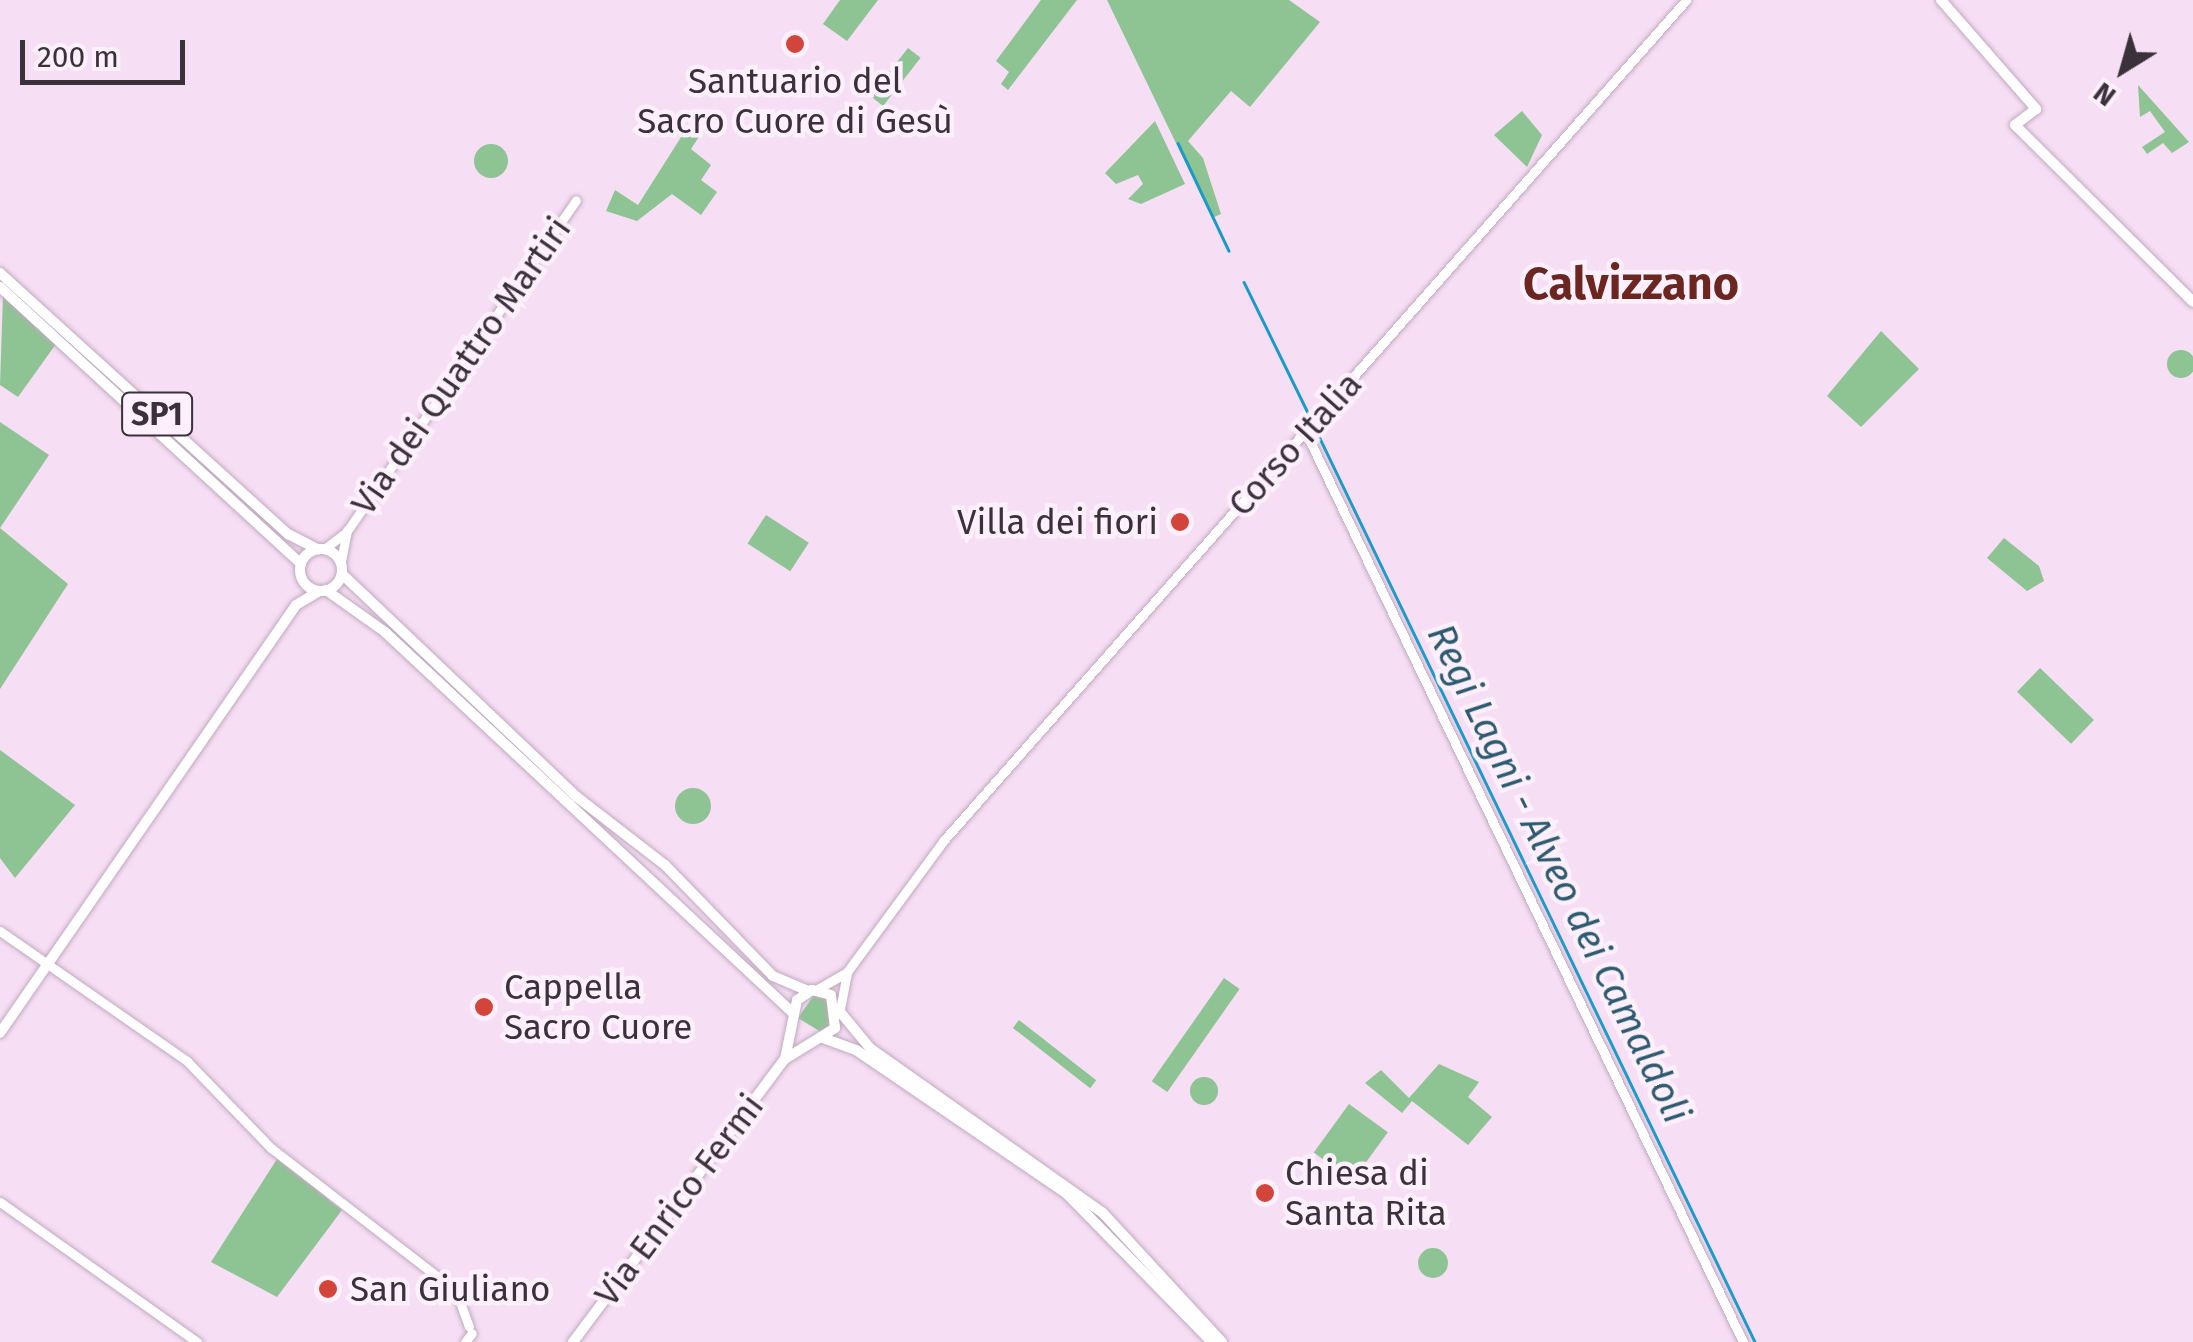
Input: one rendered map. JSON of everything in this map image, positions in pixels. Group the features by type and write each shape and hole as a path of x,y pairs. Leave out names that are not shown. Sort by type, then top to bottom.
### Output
{"main road":[{"path":"1942,0 2036,110 2014,125 2193,302"},
{"name":"SP1","path":"0,273 288,534 321,549"},
{"name":"SP1","path":"0,286 301,570"},
{"path":"0,1033 296,605 301,570 321,549 341,561 342,574 669,873 773,976 812,991 840,1010 870,1048 1102,1212 1222,1342"},
{"path":"301,570 323,591 385,632 794,1017 819,1037 856,1050 1068,1194 1212,1342"},
{"path":"296,605 323,591 342,574"},
{"path":"608,846 622,834"},
{"path":"655,888 669,873"},
{"path":"794,1017 812,991"},
{"name":"Via Enrico Fermi","path":"573,1342 785,1059 819,1037 840,1010"},
{"name":"Via Enrico Fermi","path":"785,1059 794,1017"}],"street":[{"name":"Corso Italia","path":"847,972 907,890 1686,0"},
{"name":"Via dei Quattro Martiri","path":"341,561 348,531 368,499 576,200"},
{"path":"1306,432 1542,912 1743,1342"},
{"name":"Via dei Quattro Martiri","path":"321,549 348,531"},
{"path":"0,931 187,1060 213,1089 352,1212 456,1291 469,1334"},
{"path":"812,991 847,972"},
{"path":"840,1010 847,972"},
{"path":"0,1202 197,1342"}],"green space":[{"path":"840,0 878,0 847,41 823,24"},
{"path":"1041,0 1077,0 1008,90 1001,84 1009,72 996,61"},
{"path":"1107,0 1289,0 1320,22 1250,107 1231,91 1188,141 1203,158 1221,214 1212,218"},
{"path":"908,48 921,58 883,106 870,96"},
{"path":"2138,85 2189,142 2172,153 2163,143 2147,154 2142,147 2165,132 2150,111 2140,117"},
{"path":"1522,111 1542,135 1527,167 1494,135"},
{"path":"1155,121 1185,184 1141,204 1128,199 1143,184 1138,175 1116,184 1105,173"},
{"path":"690,123 702,132 691,149 711,165 701,180 717,192 701,215 672,194 637,221 606,211 615,190 638,205"},
{"path":"491,144 503,149 508,161 503,173 491,178 479,173 474,161 479,149"},
{"path":"3,296 56,344 18,397 0,385"},
{"path":"1881,331 1919,369 1861,427 1827,396"},
{"path":"2181,350 2191,354 2195,364 2191,374 2181,378 2171,374 2167,364 2171,354"},
{"path":"0,422 49,455 0,528"},
{"path":"766,515 809,543 790,571 747,544"},
{"path":"0,528 68,584 0,689"},
{"path":"2004,538 2039,566 2044,581 2027,591 1987,558"},
{"path":"2040,668 2094,720 2071,744 2017,692"},
{"path":"0,750 75,805 15,878 0,858"},
{"path":"693,788 706,793 711,806 706,819 693,824 680,819 675,806 680,793"},
{"path":"1224,978 1240,989 1167,1092 1152,1081"},
{"path":"814,995 828,999 832,1025 821,1032 798,1018"},
{"path":"1019,1020 1096,1080 1090,1088 1013,1028"},
{"path":"1439,1064 1479,1082 1468,1097 1492,1117 1468,1145 1412,1101 1402,1113 1365,1083 1381,1070 1409,1098"},
{"path":"1204,1077 1214,1081 1218,1091 1214,1101 1204,1105 1194,1101 1190,1091 1194,1081"},
{"path":"1349,1104 1388,1132 1353,1181 1314,1153"},
{"path":"277,1159 342,1210 277,1297 211,1262"},
{"path":"1433,1248 1447,1257 1448,1263 1439,1277 1433,1278 1419,1269 1418,1263 1427,1249"}],"waterway":[{"name":"Regi Lagni - Alveo dei Camaldoli","path":"1178,143 1229,251"},
{"name":"Regi Lagni - Alveo dei Camaldoli","path":"1244,282 1310,417"},
{"name":"Regi Lagni - Alveo dei Camaldoli","path":"1315,428 1755,1342"}],"place":[{"name":"Santuario del Sacro Cuore di Gesù","path":"795,44"},
{"name":"Villa dei fiori","path":"1180,522"},
{"name":"Cappella Sacro Cuore","path":"484,1007"},
{"name":"Chiesa di Santa Rita","path":"1265,1193"},
{"name":"San Giuliano","path":"328,1289"}],"district":[{"name":"Calvizzano","path":"1631,285"}]}
